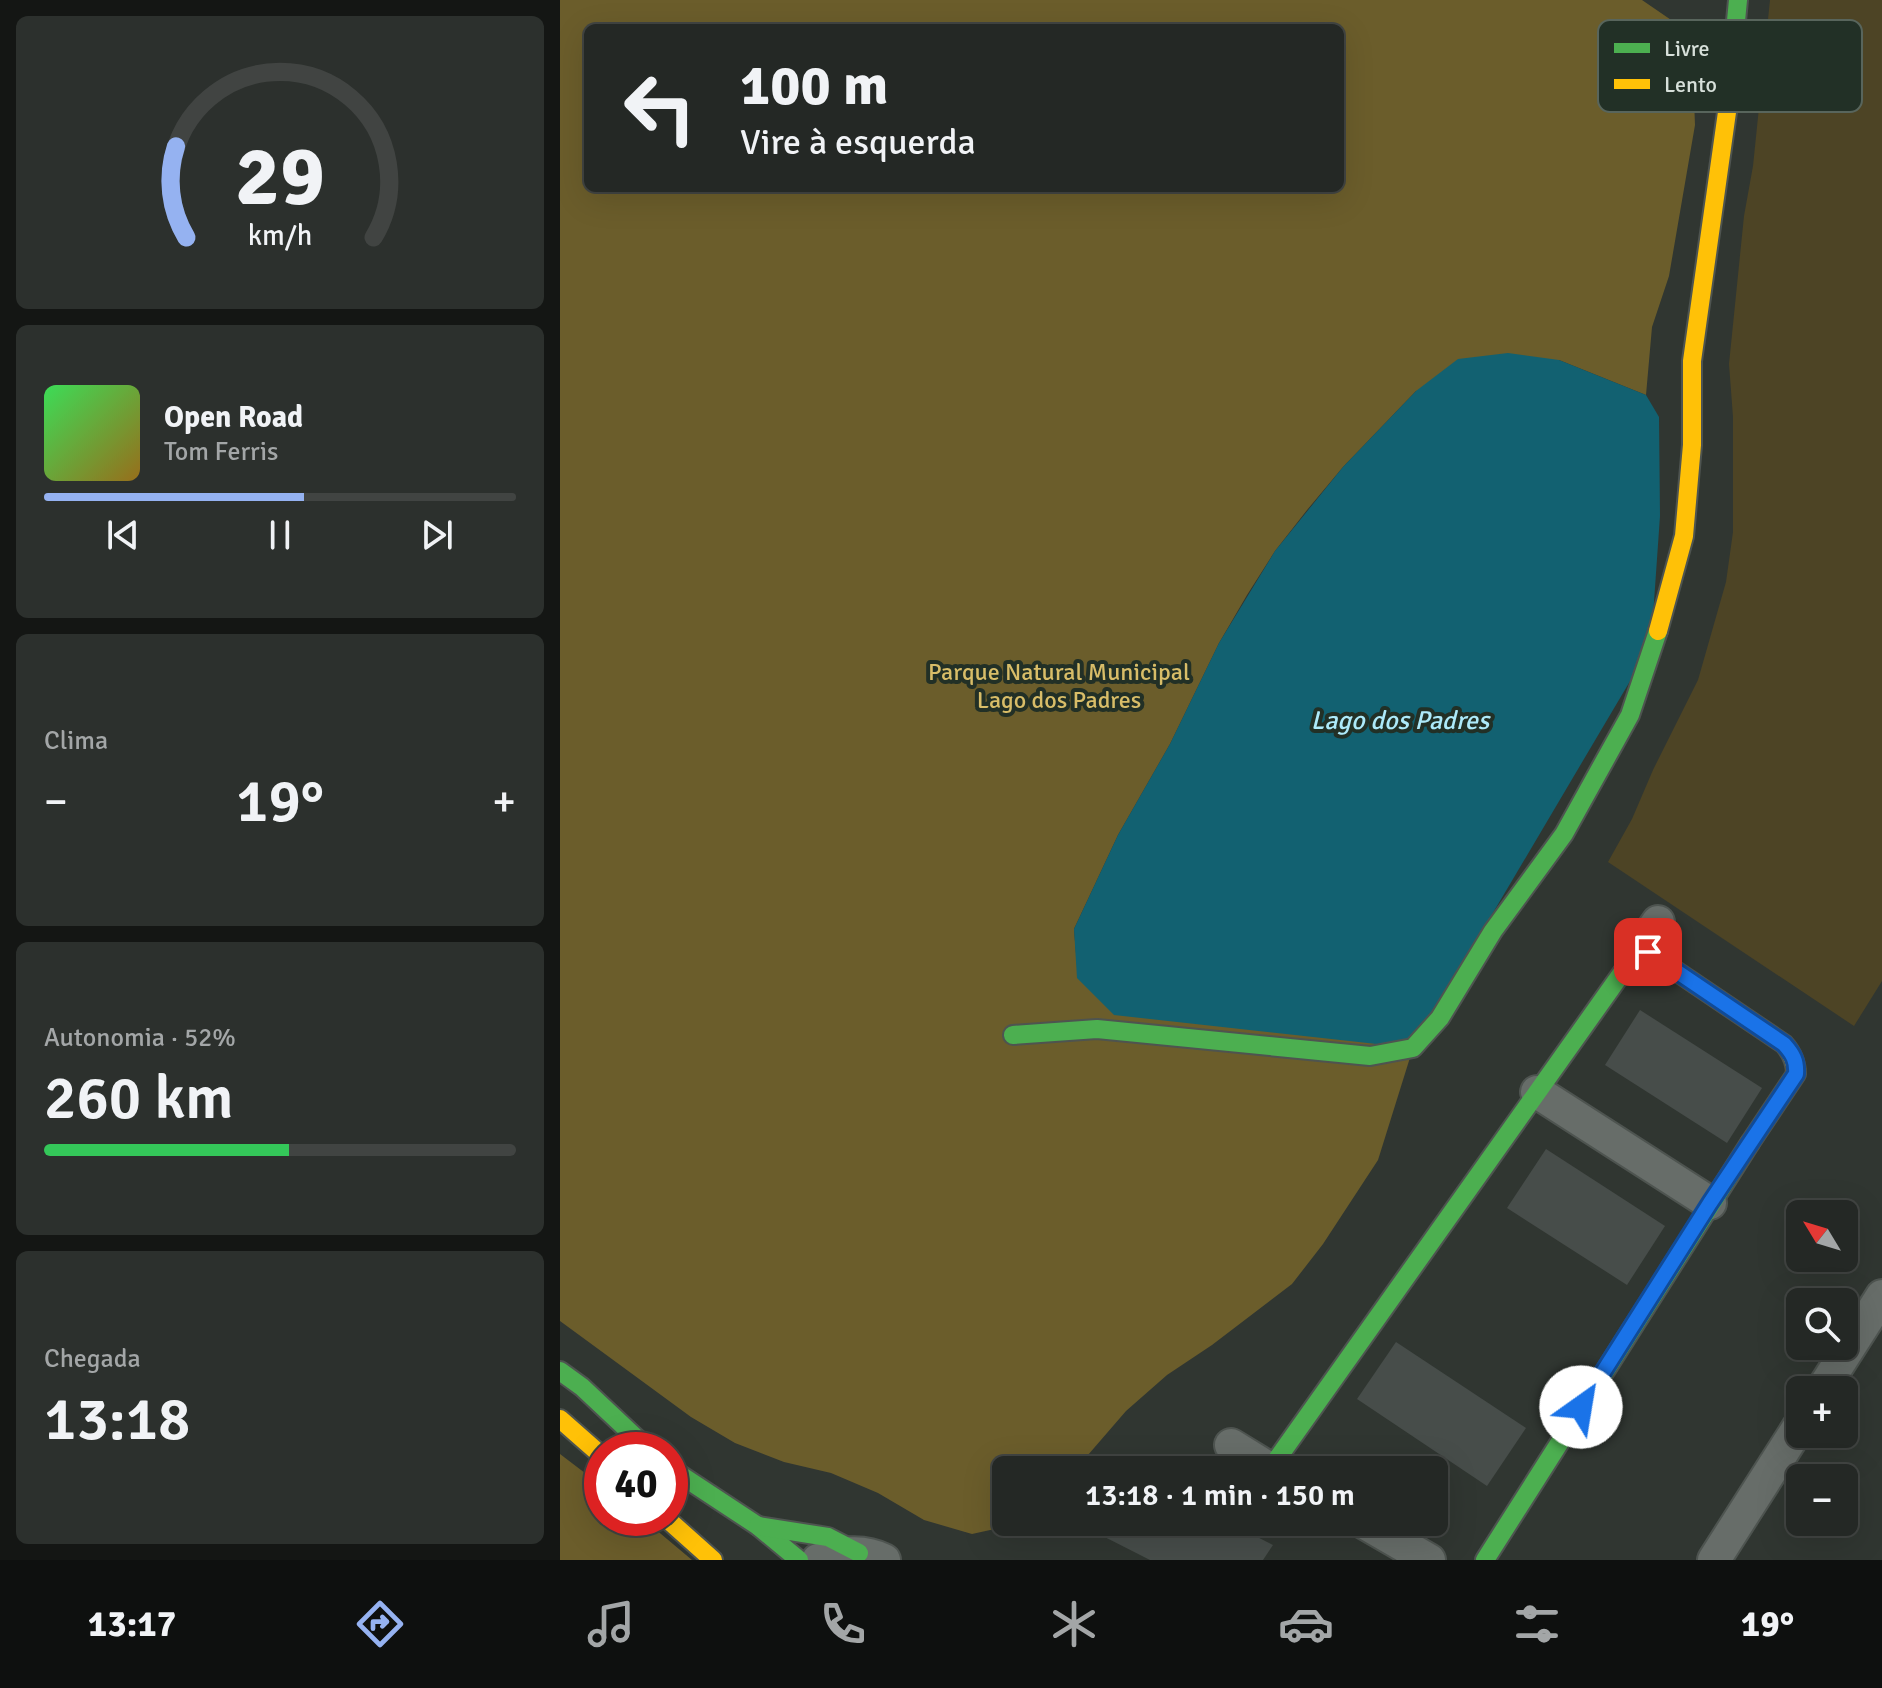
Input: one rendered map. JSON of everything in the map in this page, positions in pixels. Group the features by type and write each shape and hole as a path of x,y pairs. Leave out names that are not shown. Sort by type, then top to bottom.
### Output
{"street":[{"path":"1736,20 1738,0"},
{"path":"1013,1035 1097,1029 1370,1056 1413,1048 1440,1018 1493,931 1564,834 1630,715 1668,601 1684,536 1692,445 1692,361 1727,112"},
{"path":"1280,1456 1658,922"},
{"path":"1485,1560 1710,1203 1796,1074 1797,1064 1784,1044 1648,952 1635,955"},
{"path":"1537,1092 1710,1203"},
{"path":"1831,1376 1882,1296"},
{"path":"560,1371 582,1387 630,1432"},
{"path":"560,1419 584,1440"},
{"path":"1231,1445 1249,1456"},
{"path":"1714,1560 1786,1447"},
{"path":"688,1480 758,1526 799,1560"},
{"path":"758,1526 828,1537 872,1556"},
{"path":"686,1536 713,1560"},
{"path":"1387,1536 1429,1560"},
{"path":"818,1560 872,1556"}],"shaded area":[{"path":"1770,0 1882,0 1882,981 1854,1026 1608,862 1632,819 1698,680 1726,582 1733,532 1733,417 1729,364 1759,112 1862,112 1862,20 1768,20"}],"green space":[{"name":"Parque Natural Municipal Lago dos Padres","path":"560,0 1642,0 1671,20 1598,20 1598,112 1694,112 1695,125 1669,276 1652,327 1646,395 1559,360 1416,391 1343,467 1307,510 1275,551 1247,595 1219,643 1170,744 1118,835 1074,929 1078,978 1413,1048 1378,1160 1323,1244 1292,1284 1167,1375 1126,1411 1087,1456 992,1456 992,1530 972,1534 924,1520 878,1493 831,1473 784,1462 735,1443 691,1417 560,1321"},
{"path":"560,1454 584,1472 584,1536 663,1536 692,1560 560,1560"}],"water":[{"name":"Lago dos Padres","path":"1508,353 1559,360 1646,395 1659,417 1660,516 1653,616 1639,666 1413,1048 1114,1015 1077,978 1074,929 1118,835 1170,744 1219,643 1275,551 1343,467 1416,391 1458,359"}],"building":[{"path":"1640,1010 1762,1088 1727,1143 1605,1065"},
{"path":"1546,1149 1665,1226 1627,1285 1507,1208"},
{"path":"1396,1342 1526,1428 1487,1486 1448,1460 1448,1456 1442,1456 1357,1399"},
{"path":"1103,1536 1255,1536 1273,1545 1263,1560 1150,1560"}],"traffic: fast":[{"path":"1736,20 1738,0"},
{"path":"1013,1035 1097,1029 1370,1056 1413,1048 1440,1018 1493,931 1564,834 1630,715 1658,631"},
{"path":"1279,1456 1624,970"},
{"path":"1485,1560 1750,1143"},
{"path":"560,1371 582,1387 630,1432"},
{"path":"688,1480 758,1526 799,1560"},
{"path":"758,1526 828,1537 859,1553"}],"traffic: slow":[{"path":"1658,631 1684,536 1692,445 1692,361 1727,112"},
{"path":"1624,970 1635,955 1648,952 1787,1047 1796,1074 1750,1143"},
{"path":"560,1419 584,1440"},
{"path":"686,1536 713,1560"}],"route":[{"path":"1581,1407 1796,1074 1797,1064 1784,1044 1648,952"}]}
